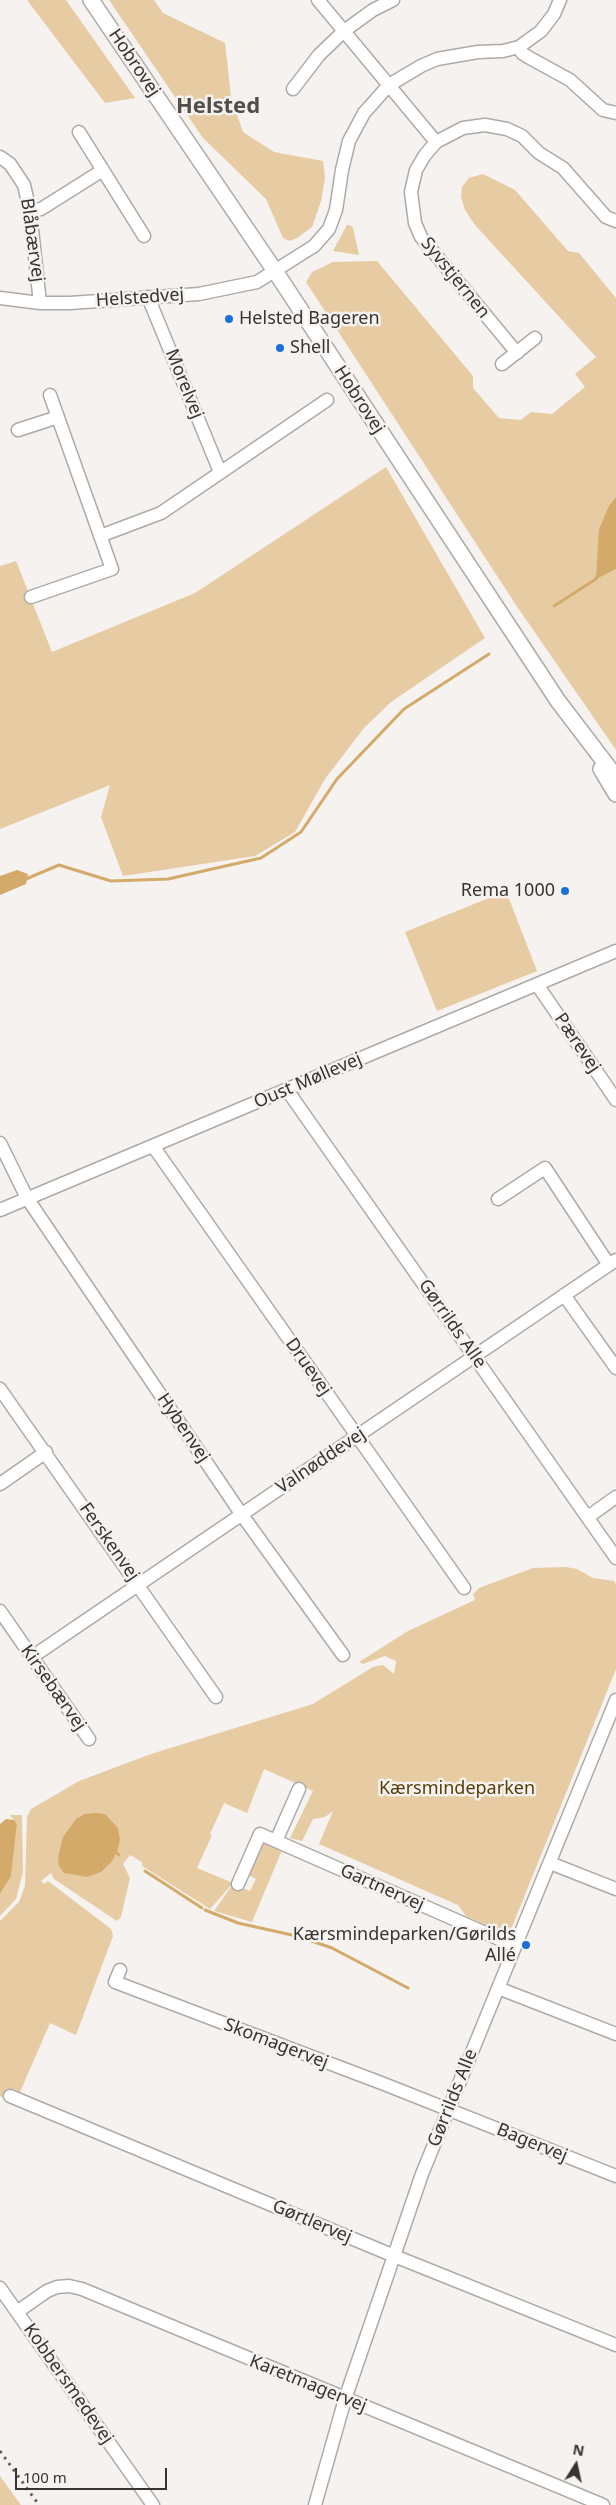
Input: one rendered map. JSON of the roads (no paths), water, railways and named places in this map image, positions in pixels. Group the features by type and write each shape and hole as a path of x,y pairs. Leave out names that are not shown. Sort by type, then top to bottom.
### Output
{"main road":[{"name":"Hobrovej","path":"91,0 276,271 575,725 616,794"},
{"name":"Hobrovej","path":"575,725 616,777"}],"street":[{"path":"318,0 436,142"},
{"path":"293,90 319,55 344,31 373,10 393,0"},
{"path":"560,0 554,14 541,31 519,46 528,57 570,80 602,110 616,113"},
{"name":"Helstedvej","path":"0,298 40,303 70,303 199,294 257,282 314,246 329,229 336,210 342,170 349,141 364,113 389,85 437,59 478,52 503,51 519,46"},
{"name":"Syvstjernen","path":"517,353 421,237 415,224 411,204 413,180 421,161 436,142 459,129 478,125 500,127 522,136 539,153 563,168 606,217 616,222"},
{"path":"79,132 144,236"},
{"name":"Blåbærvej","path":"0,158 10,164 24,185 30,211 40,303"},
{"path":"30,211 40,209 103,170"},
{"name":"Morelvej","path":"148,297 220,472"},
{"path":"502,364 535,338"},
{"path":"31,597 112,568 50,395"},
{"path":"100,536 161,513 327,400"},
{"path":"18,430 58,417"},
{"name":"Oust Møllevej","path":"0,1210 538,986 616,951"},
{"name":"Pærevej","path":"538,986 616,1100"},
{"name":"Gørrilds Alle","path":"287,1090 616,1558"},
{"name":"Hybenvej","path":"0,1143 27,1198 242,1515 343,1655"},
{"name":"Druevej","path":"153,1146 464,1588"},
{"name":"Valnøddevej","path":"32,1657 612,1262 545,1168 498,1199"},
{"path":"564,1295 616,1368"},
{"name":"Ferskenvej","path":"0,1389 216,1697"},
{"path":"0,1484 46,1452"},
{"path":"588,1517 616,1497"},
{"name":"Kirsebærvej","path":"0,1611 89,1739"},
{"name":"Gørrilds Alle","path":"315,2505 345,2399 422,2174 616,1700"},
{"path":"276,1841 299,1789"},
{"name":"Gartnervej","path":"238,1884 260,1834 515,1946"},
{"path":"550,1863 616,1889"},
{"name":"Skomagervej","path":"120,1970 115,1982 449,2110"},
{"path":"498,1988 616,2034"},
{"name":"Gørtlervej","path":"10,2096 394,2256 616,2345"},
{"name":"Bagervej","path":"449,2110 616,2176"},
{"name":"Karetmagervej","path":"17,2312 47,2291 57,2287 69,2286 82,2289 603,2505"},
{"name":"Kobbersmedevej","path":"0,2288 153,2505"}],"waterway":[{"path":"554,606 596,579 598,575"},
{"path":"26,879 59,865 111,881 168,879 261,858 301,832 337,779 404,709 489,654"},
{"path":"145,1871 202,1908"},
{"path":"205,1910 238,1923 301,1937"},
{"path":"306,1939 332,1948 408,1988"}],"railway":[{"path":"0,2451 39,2505"}],"place":[{"name":"Helsted Bageren","path":"229,319"},
{"name":"Shell","path":"280,348"},
{"name":"Rema 1000","path":"565,891"},
{"name":"Kærsmindeparken/Gørilds Allé","path":"526,1945"}],"district":[{"name":"Helsted","path":"218,107"}],"park label":[{"name":"Kærsmindeparken","path":"457,1789"}]}
